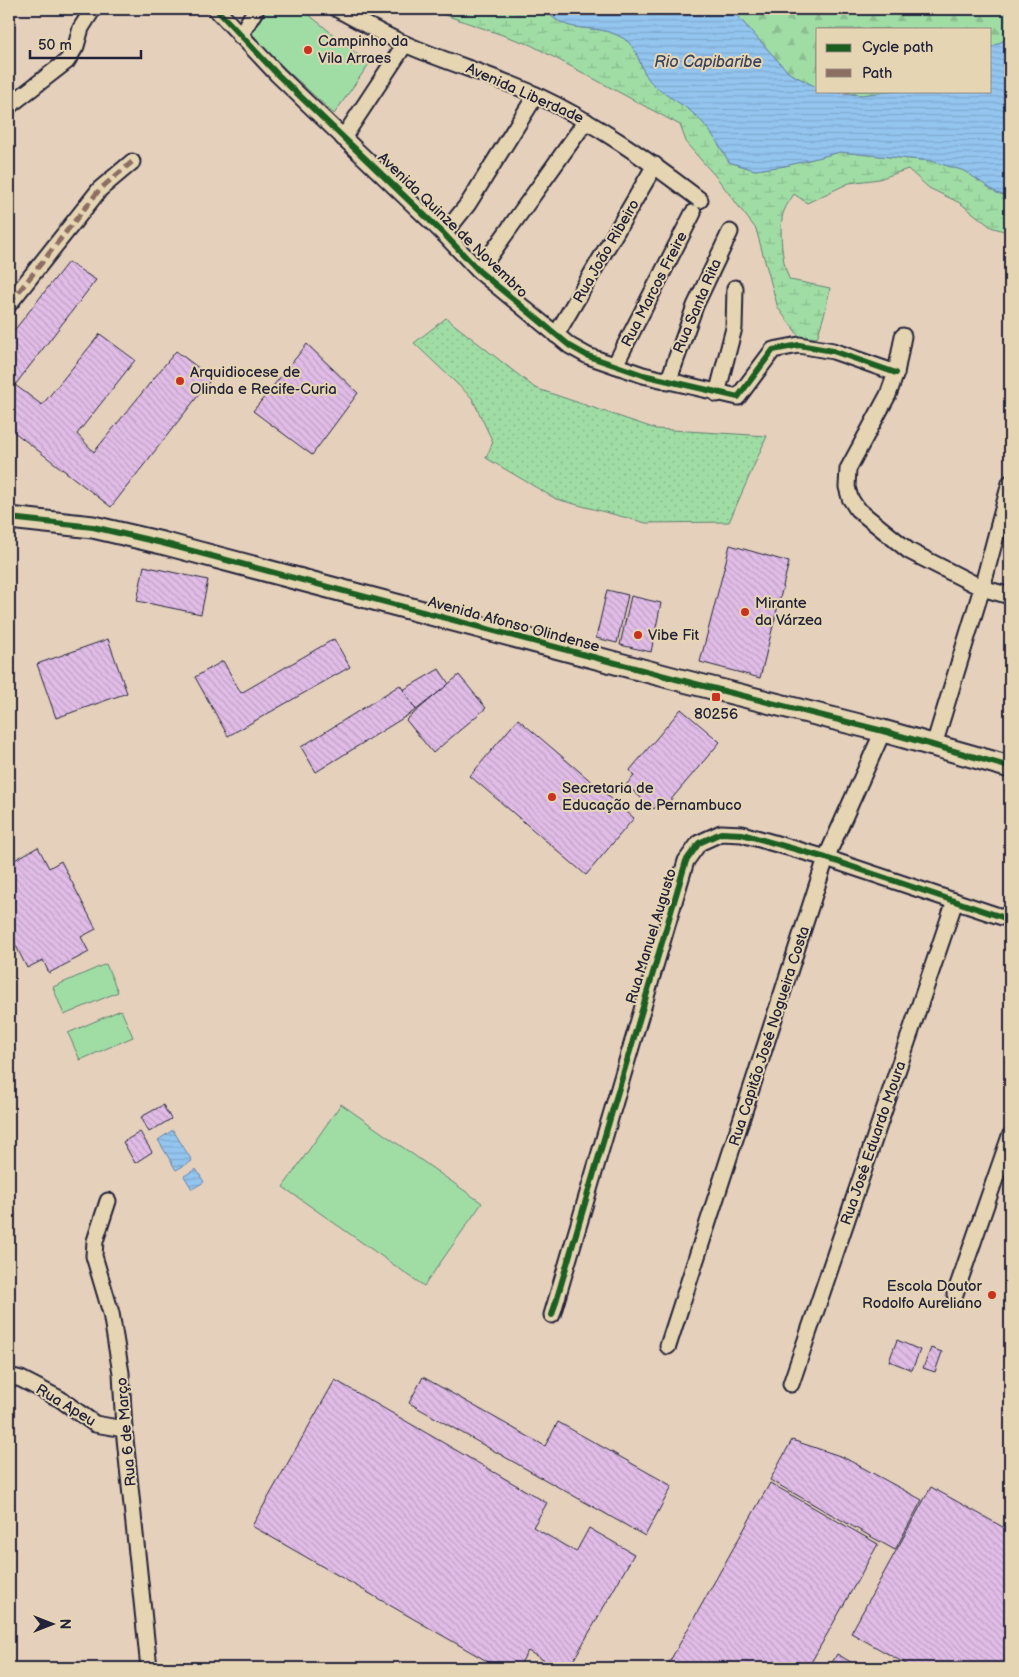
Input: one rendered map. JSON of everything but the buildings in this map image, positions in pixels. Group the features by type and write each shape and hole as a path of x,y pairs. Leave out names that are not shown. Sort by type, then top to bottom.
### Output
{"main road":[{"name":"Avenida Afonso Olindense","path":"9,518 93,527 162,543 676,679 883,731 1010,767"}],"street":[{"path":"9,106 67,61 76,46 81,28 93,9"},
{"name":"Avenida Quinze de Novembro","path":"216,9 240,36 444,234 479,271 556,335 588,356 668,382 716,394 738,397 773,350 799,345 833,351 896,373"},
{"path":"240,36 256,9"},
{"name":"Avenida Liberdade","path":"337,9 405,44 536,95 586,121 655,165 696,206"},
{"path":"343,138 405,44"},
{"path":"444,234 468,204 536,95"},
{"path":"479,271 586,121"},
{"path":"9,304 100,189 132,162"},
{"name":"Rua João Ribeiro","path":"556,335 655,165"},
{"name":"Rua Marcos Freire","path":"615,364 696,206"},
{"name":"Rua Santa Rita","path":"668,382 695,306 730,232"},
{"path":"716,394 734,328 736,288"},
{"path":"903,336 896,373 888,395 848,469 847,487 850,498 857,509 909,551 982,588 1010,596"},
{"path":"934,745 982,588 1010,483"},
{"name":"Rua Capitão José Nogueira Costa","path":"668,1346 826,858 883,731"},
{"name":"Rua Manuel Augusto","path":"552,1315 686,861 699,843 721,833 742,834 826,858 1002,917"},
{"name":"Rua José Eduardo Moura","path":"791,1384 955,901"},
{"path":"955,1294 1010,1137"},
{"name":"Rua 6 de Março","path":"108,1200 95,1241 94,1256 111,1313 121,1373 124,1429 149,1668"},
{"name":"Rua Apeu","path":"9,1376 21,1379 60,1399 95,1424 124,1429"}],"green space":[{"name":"Campinho da Vila Arraes","path":"268,9 302,9 369,64 334,114 249,35"},
{"path":"428,9 542,9 553,18 566,24 617,35 628,41 632,46 644,72 652,83 663,93 689,110 705,125 729,162 755,170 785,166 840,152 931,161 965,171 997,193 1010,197 1010,233 991,227 960,203 929,188 908,169 879,179 849,183 807,203 794,194 785,209 781,226 783,256 787,274 790,280 830,288 817,338 799,336 778,308 756,229 717,178 687,144 680,125 531,45"},
{"path":"731,9 1010,9 1010,37 992,47 992,28 816,28 816,87 789,73"},
{"path":"846,92 889,92 861,95"},
{"path":"446,318 535,388 656,429 767,436 729,522 646,523 556,499 486,458 493,442 472,398 414,343"},
{"path":"106,964 118,992 64,1015 53,987"},
{"path":"121,1010 133,1037 80,1060 68,1033"},
{"path":"341,1104 482,1203 424,1286 283,1187"}],"water":[{"name":"Rio Capibaribe","path":"542,9 731,9 789,73 816,87 816,92 861,95 889,92 992,92 992,47 1010,37 1010,197 997,193 965,171 931,161 840,152 785,166 755,170 729,162 705,125 689,110 663,93 652,83 644,72 635,50 628,41 605,31 575,27 553,18"},
{"path":"173,1130 192,1161 176,1170 158,1140"},
{"path":"196,1169 204,1182 192,1189 184,1176"}],"marked path":[{"path":"9,304 100,189 132,162"}],"cycle path":[{"path":"216,9 278,75 444,234 479,271 570,346 588,356 643,375 738,397 773,350 799,345 833,351 896,373"},
{"path":"9,518 93,527 162,543 676,679 883,731 1010,767"},
{"path":"552,1315 686,861 699,843 721,833 742,834 826,858 1002,917"}],"place":[{"name":"Campinho da Vila Arraes","path":"308,50"},
{"name":"Arquidiocese de Olinda e Recife-Curia","path":"180,381"},
{"name":"Mirante da Várzea","path":"745,612"},
{"name":"Vibe Fit","path":"638,635"},
{"name":"80256","path":"716,697"},
{"name":"Secretaria de Educação de Pernambuco","path":"552,797"},
{"name":"Escola Doutor Rodolfo Aureliano","path":"992,1295"}]}
